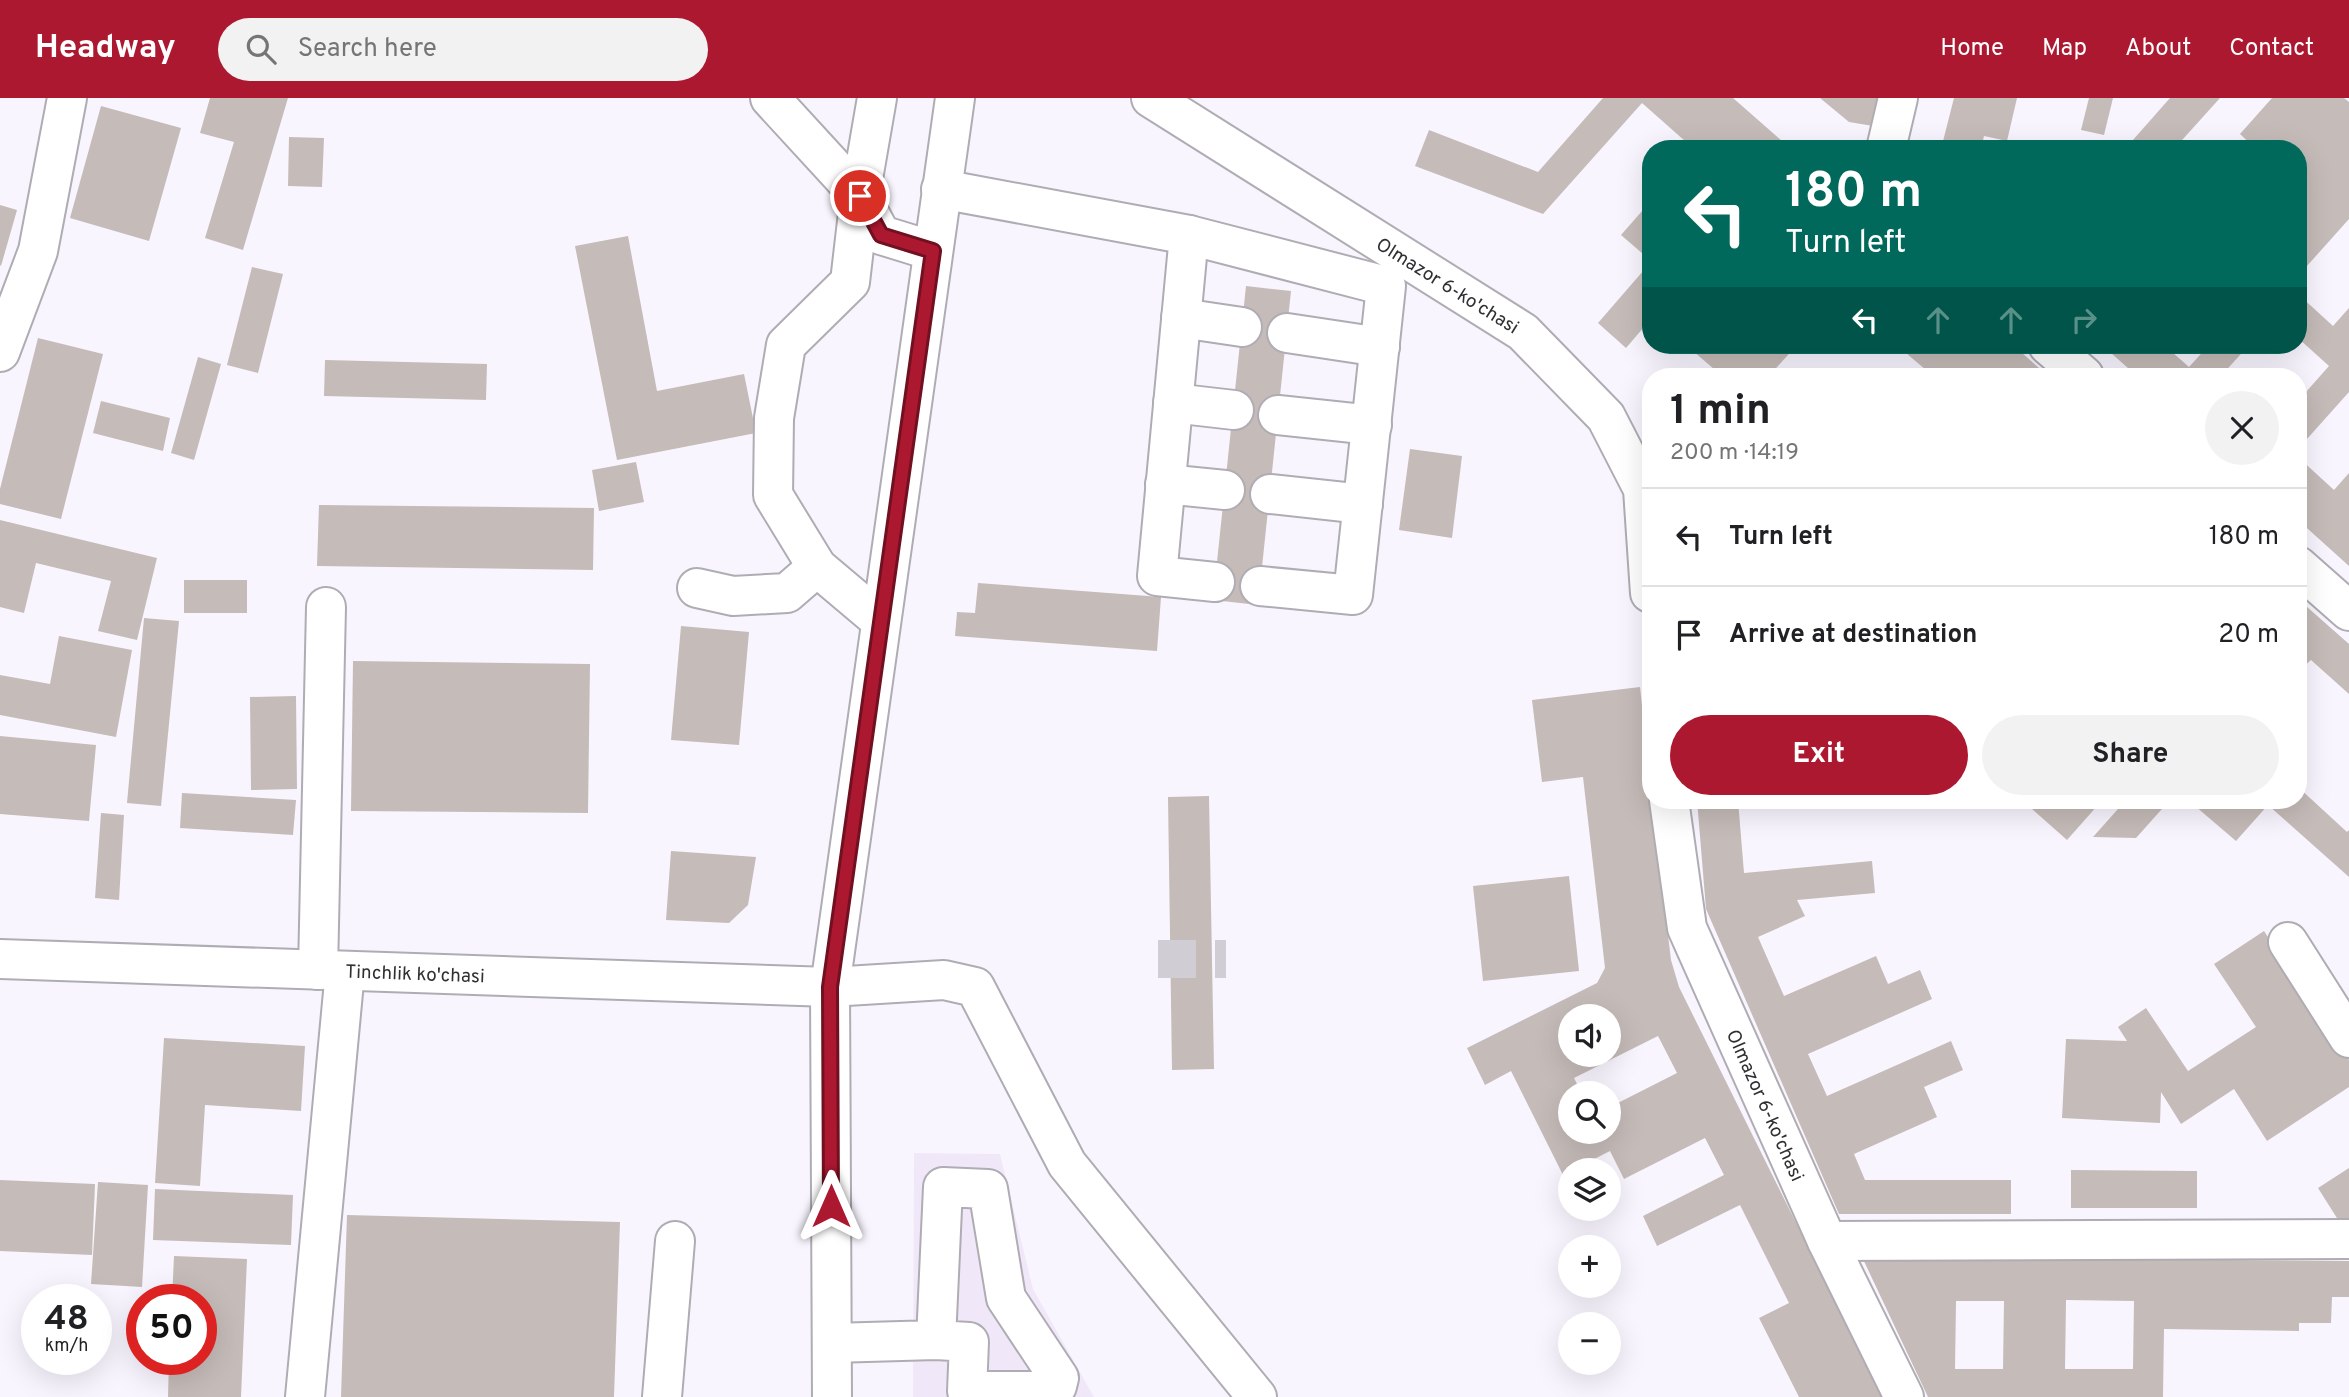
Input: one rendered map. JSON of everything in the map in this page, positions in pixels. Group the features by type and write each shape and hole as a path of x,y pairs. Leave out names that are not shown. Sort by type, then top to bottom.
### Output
{"street":[{"path":"0,352 38,251 67,98"},
{"path":"771,98 860,196 881,235 933,251"},
{"path":"877,98 860,196 850,282 786,345 774,418 773,495 817,567 881,621"},
{"path":"832,1397 830,987 955,98"},
{"name":"Olmazor 6-ko'chasi","path":"1152,98 1523,332 1606,417 1642,487"},
{"path":"1888,140 1898,98"},
{"path":"941,189 1189,235 1386,286 1353,595 1261,586"},
{"path":"1189,235 1157,576 1215,582"},
{"path":"1181,318 1242,327"},
{"path":"1287,333 1380,347"},
{"path":"2058,354 2075,368"},
{"path":"1173,403 1234,410"},
{"path":"1278,415 1371,425"},
{"path":"1165,484 1225,490"},
{"path":"1270,495 1363,504"},
{"path":"697,587 733,596 787,593 817,567"},
{"path":"2307,574 2349,611"},
{"path":"305,1397 332,971 326,607"},
{"name":"Olmazor 6-ko'chasi","path":"1671,809 1687,928 1827,1241 1904,1397"},
{"path":"2288,942 2349,1038"},
{"name":"Tinchlik ko'chasi","path":"0,959 830,987 944,980 975,987 1067,1164 1257,1397"},
{"path":"832,1343 936,1340 969,1342 967,1391 1049,1391 1057,1386 1059,1378 1006,1298 988,1189 943,1187 936,1340"},
{"path":"1827,1241 2349,1240"},
{"path":"662,1397 675,1241"}],"shaded area":[{"path":"914,1153 1000,1154 1033,1289 1094,1397 913,1397"}],"building":[{"path":"210,98 288,98 243,250 205,238 234,142 200,133"},
{"path":"1603,98 1733,98 1781,140 1684,140 1642,103 1543,214 1415,166 1429,130 1538,172"},
{"path":"1820,98 1878,98 1873,126 1849,122"},
{"path":"1954,98 2017,98 2007,140 1984,136 1983,140 1943,140"},
{"path":"2089,98 2113,98 2104,135 2081,130"},
{"path":"2170,98 2220,98 2182,140 2133,140"},
{"path":"2272,98 2344,98 2349,102 2349,219 2307,266 2307,140 2246,140 2240,134"},
{"path":"101,106 181,128 149,241 70,218"},
{"path":"289,137 324,138 322,187 288,186"},
{"path":"0,205 17,210 1,266 0,265"},
{"path":"1642,211 1642,253 1621,235"},
{"path":"628,236 657,391 744,374 756,433 617,460 575,246"},
{"path":"252,267 283,274 258,373 227,365"},
{"path":"1642,272 1642,329 1626,348 1598,323"},
{"path":"1246,286 1291,291 1258,605 1213,600"},
{"path":"2307,302 2333,326 2349,308 2349,392 2307,439 2307,391 2329,366 2307,346"},
{"path":"38,338 103,354 61,519 0,504 0,489"},
{"path":"1696,354 1789,354 1776,368 1713,368"},
{"path":"1907,354 2023,354 2039,368 1924,368"},
{"path":"2112,354 2174,354 2189,367 2201,354 2241,354 2228,368 2128,368"},
{"path":"198,357 221,364 194,460 171,453"},
{"path":"325,360 487,364 486,400 324,396"},
{"path":"101,401 170,418 163,451 93,433"},
{"path":"1410,449 1462,456 1452,538 1399,530"},
{"path":"636,462 644,502 599,511 592,470"},
{"path":"2307,465 2334,490 2349,473 2349,566 2307,528"},
{"path":"319,505 594,508 593,570 317,566"},
{"path":"0,520 157,558 137,640 98,631 111,581 36,563 24,613 0,607"},
{"path":"184,580 247,580 247,613 184,613"},
{"path":"978,583 1161,597 1157,651 955,636 957,612 975,613"},
{"path":"2307,607 2349,644 2349,694 2311,660 2307,664"},
{"path":"144,618 179,621 161,806 127,803"},
{"path":"681,626 749,632 739,745 671,740"},
{"path":"59,636 132,650 116,737 0,715 0,675 50,684"},
{"path":"353,661 590,664 588,813 351,811"},
{"path":"1640,687 1642,809 1653,809 1671,960 1679,987 1874,1380 1895,1397 1799,1397 1759,1318 1789,1303 1740,1205 1657,1246 1643,1216 1724,1175 1705,1138 1624,1179 1621,1173 1621,1158 1614,1158 1610,1151 1596,1158 1558,1158 1558,1165 1511,1071 1485,1085 1467,1048 1597,983 1605,968 1583,777 1542,782 1532,700","holes":["1558,1004 1621,1004 1621,1054 1658,1036 1677,1073 1621,1101 1621,1144 1558,1144 1558,1081 1576,1081 1574,1078 1596,1067 1558,1067"]},
{"path":"296,696 297,789 251,790 250,697"},
{"path":"0,736 96,745 89,821 0,814"},
{"path":"182,793 296,800 293,835 180,828"},
{"path":"2307,795 2347,832 2349,830 2349,877 2272,809 2307,809"},
{"path":"1209,796 1214,1069 1172,1070 1168,797"},
{"path":"1698,809 1739,809 1744,873 1872,861 1875,893 1797,900 1805,916 1758,937 1784,996 1876,956 1888,984 1920,970 1932,999 1808,1054 1827,1096 1951,1041 1963,1070 1924,1087 1937,1117 1854,1154 1865,1180 2011,1180 2011,1214 1839,1214 1706,909"},
{"path":"2032,809 2094,809 2067,840"},
{"path":"2118,809 2162,809 2136,838 2093,837"},
{"path":"2199,809 2264,809 2236,841"},
{"path":"101,813 124,815 119,900 95,898"},
{"path":"671,851 756,857 748,905 729,923 666,920"},
{"path":"1569,876 1579,971 1483,981 1473,886"},
{"path":"2264,931 2349,1060 2349,1087 2267,1141 2234,1089 2181,1124 2161,1092 2160,1123 2062,1118 2066,1039 2127,1041 2118,1027 2146,1008 2188,1071 2256,1027 2214,964"},
{"path":"164,1038 305,1046 301,1111 205,1105 200,1186 155,1183"},
{"path":"2349,1168 2349,1221 2342,1226 2318,1188"},
{"path":"2071,1170 2197,1171 2197,1208 2071,1208"},
{"path":"0,1180 95,1184 92,1255 0,1251"},
{"path":"98,1182 148,1185 142,1284 91,1284"},
{"path":"155,1189 293,1195 291,1245 153,1240"},
{"path":"347,1215 620,1222 614,1397 341,1397"},
{"path":"174,1256 247,1259 241,1397 168,1397 169,1375 217,1375 217,1284 173,1284"},
{"path":"1862,1257 2349,1261 2349,1297 2332,1297 2331,1323 2299,1323 2299,1331 2164,1329 2163,1397 1928,1397","holes":["2066,1300 2134,1301 2133,1369 2065,1369","1956,1301 2004,1301 2003,1369 1955,1369"]}],"tunnel":[{"path":"1158,959 1226,959"}],"route":[{"path":"831,1206 830,987 933,251 881,235 860,196"}]}
